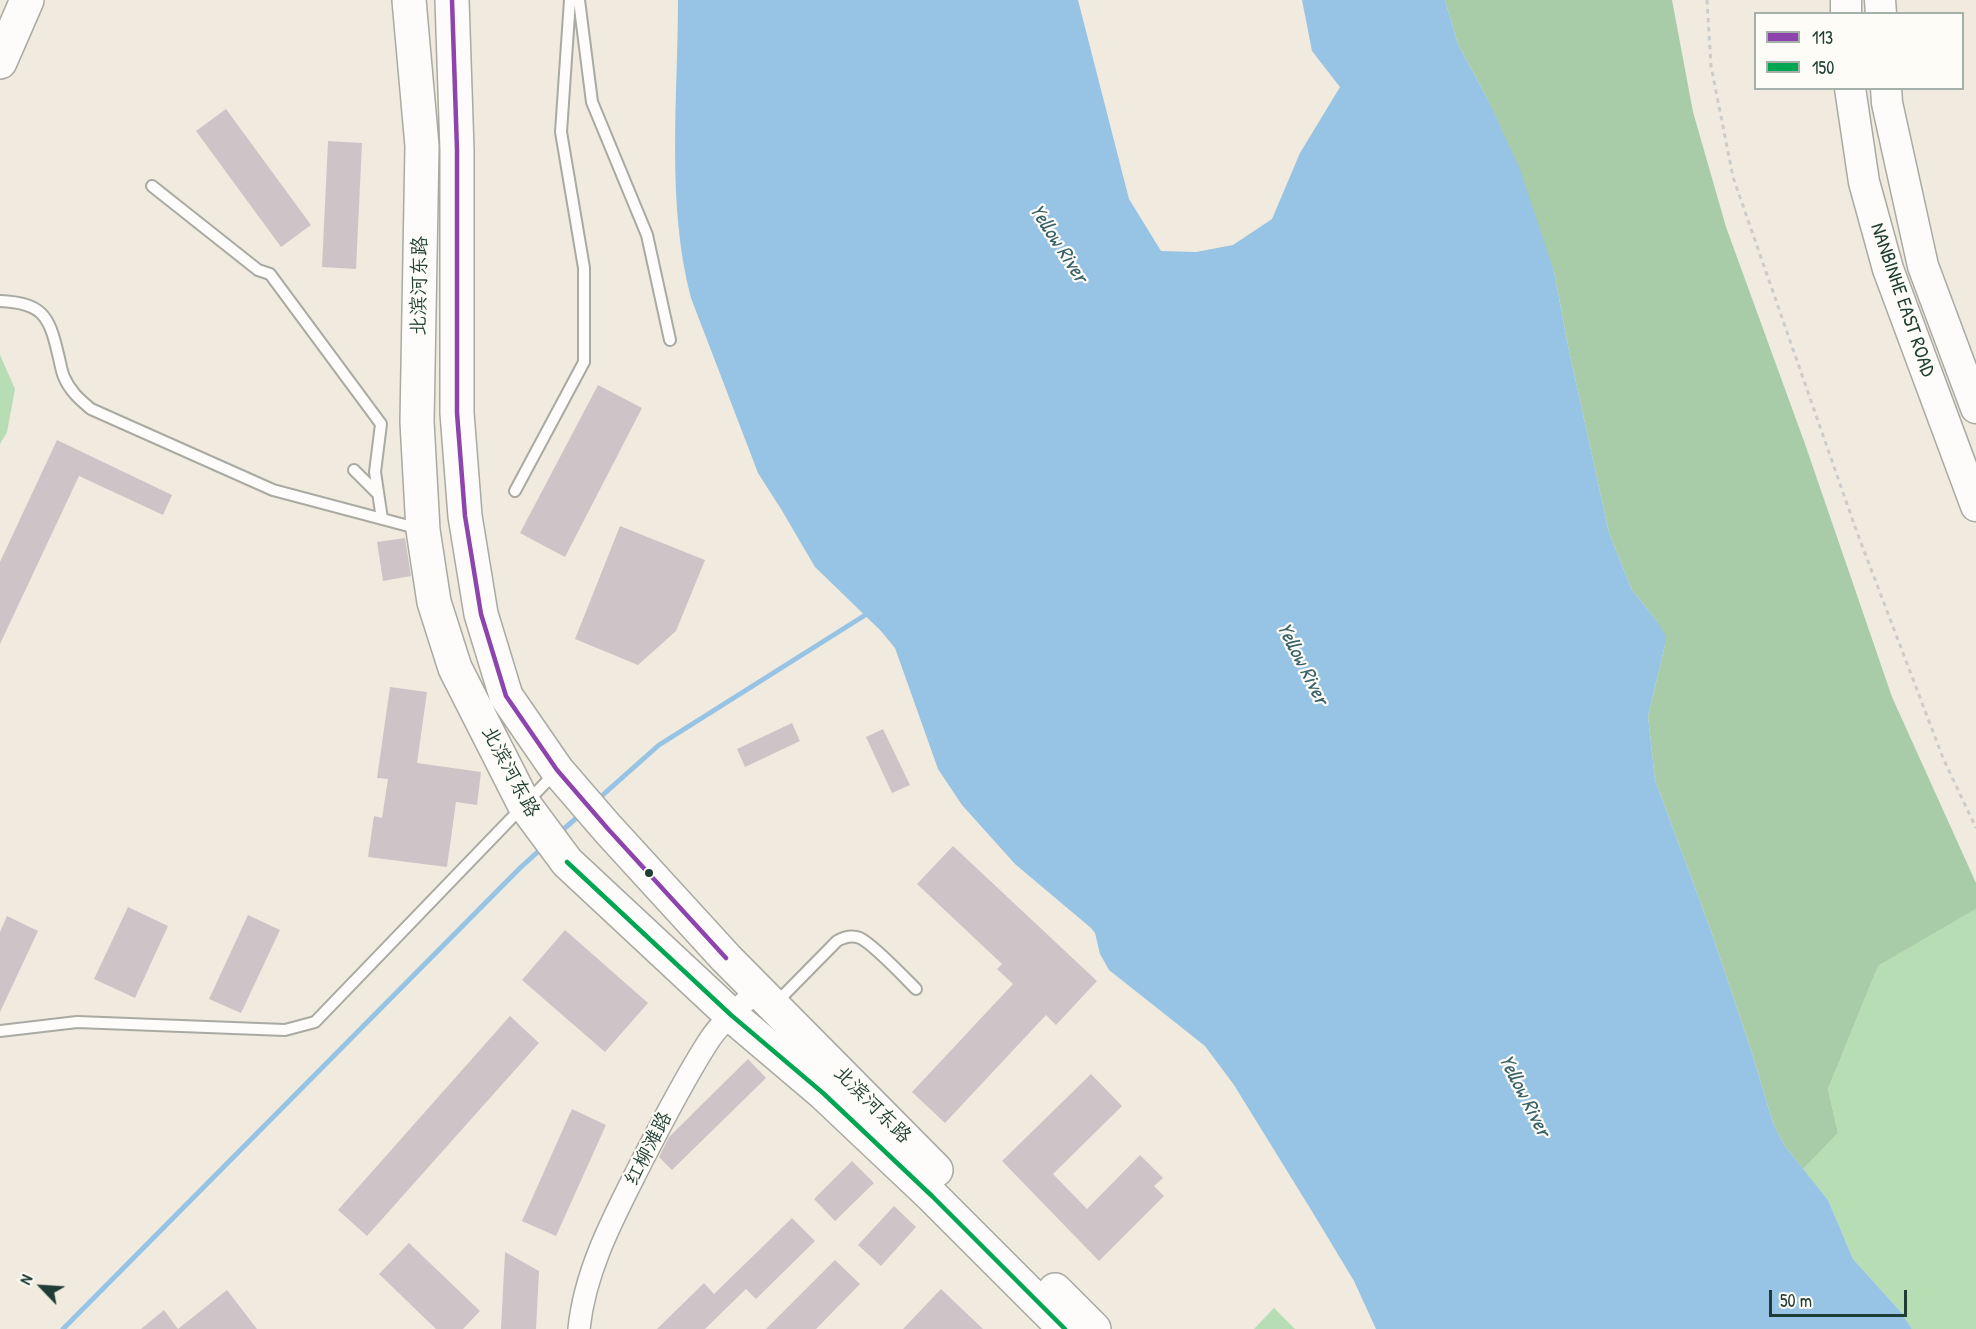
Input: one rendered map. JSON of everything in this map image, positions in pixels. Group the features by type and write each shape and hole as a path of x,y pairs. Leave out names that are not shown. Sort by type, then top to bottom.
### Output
{"main road":[{"name":"北滨河东路","path":"409,0 422,147 417,422 423,530 434,602 455,668 531,815 567,862 731,1015 823,1093 932,1196 1065,1329"},
{"name":"北滨河东路","path":"452,0 458,150 457,413 465,516 481,614 506,696 567,782 765,998 1094,1329"},
{"path":"0,62 10,5"},
{"name":"NANBINHE EAST ROAD","path":"1850,90 1864,182 1888,269 1976,507"},
{"name":"NANBINHE EAST ROAD","path":"1886,90 1923,266 1976,408"}],"street":[{"name":"红柳滩路","path":"579,1329 581,1305 591,1272 613,1218 667,1112 711,1037 731,1015 765,998"}],"lane":[{"path":"515,491 584,362 584,268 561,132 570,0"},
{"path":"579,0 592,102 647,235 670,340"},
{"path":"152,186 258,270 270,274 381,424 375,472 381,519"},
{"path":"0,301 22,302 41,312 53,330 63,376 75,396 91,409 273,490 423,530"},
{"path":"354,470 378,495"},
{"path":"0,1031 77,1022 285,1030 315,1022 567,782"},
{"path":"765,998 837,941 852,936 867,943 916,989"}],"path":[{"path":"1707,0 1711,66 1733,177 1855,527 1943,758 1976,828"}],"green space":[{"path":"1445,0 1672,0 1693,112 1726,227 1805,444 1892,697 1976,883 1976,909 1878,966 1828,1089 1838,1133 1803,1169 1784,1145 1773,1123 1710,928 1655,780 1648,716 1665,645 1657,621 1632,590 1609,533 1554,271 1488,100 1458,44"},
{"path":"0,355 15,389 7,432 0,444"},
{"path":"1976,909 1976,1329 1912,1329 1900,1311 1853,1259 1828,1200 1803,1169 1838,1133 1828,1089 1878,966"},
{"path":"1274,1308 1295,1329 1254,1329"}],"water":[{"name":"Yellow River","path":"678,0 1078,0 1129,199 1161,251 1196,252 1233,245 1272,219 1300,153 1340,87 1312,51 1302,0 1445,0 1458,44 1488,100 1519,167 1554,271 1609,533 1632,590 1657,621 1665,635 1665,645 1648,716 1655,780 1710,928 1773,1123 1784,1145 1828,1200 1853,1259 1900,1311 1912,1329 1376,1329 1354,1281 1313,1213 1234,1085 1205,1046 1109,970 1100,954 1095,933 1091,928 1015,864 962,805 938,769 895,648 881,631 815,567 758,473 691,298 683,262 678,225 675,150"}],"building":[{"path":"226,109 311,225 281,247 196,131"},
{"path":"328,141 362,143 356,269 322,267"},
{"path":"598,385 642,408 565,557 520,533"},
{"path":"57,440 172,495 163,515 79,476 0,644 0,562"},
{"path":"620,526 705,560 676,631 638,665 575,639"},
{"path":"405,538 411,576 383,581 377,542"},
{"path":"390,687 427,692 417,763 481,772 477,805 456,802 447,867 368,857 374,816 382,818 388,779 377,778"},
{"path":"792,723 800,741 745,767 737,749"},
{"path":"883,729 910,785 892,793 866,737"},
{"path":"953,846 1097,981 1056,1025 1046,1015 945,1123 912,1092 1013,984 997,969 1002,964 917,884"},
{"path":"128,907 168,926 135,998 94,979"},
{"path":"248,915 280,930 241,1013 209,999"},
{"path":"7,916 38,931 0,1012 0,932"},
{"path":"565,930 648,1003 605,1052 522,980"},
{"path":"510,1016 539,1043 367,1236 338,1210"},
{"path":"748,1059 766,1078 672,1170 659,1157 669,1137"},
{"path":"1091,1074 1122,1106 1053,1174 1087,1209 1140,1155 1163,1178 1154,1186 1164,1196 1099,1261 1002,1161"},
{"path":"572,1109 606,1125 556,1236 522,1221"},
{"path":"852,1161 874,1183 835,1221 814,1199"},
{"path":"894,1206 916,1227 881,1266 858,1245"},
{"path":"792,1218 815,1241 756,1299 746,1289 705,1329 657,1329 704,1283 714,1294"},
{"path":"409,1243 480,1311 463,1329 436,1329 379,1274"},
{"path":"505,1252 539,1271 536,1329 501,1329"},
{"path":"835,1260 860,1284 816,1329 766,1329"},
{"path":"941,1289 983,1329 903,1329"},
{"path":"227,1290 257,1329 178,1329"},
{"path":"164,1310 178,1329 141,1329"}],"waterway":[{"path":"597,800 659,745 870,612"},
{"path":"558,834 581,814"},
{"path":"63,1329 542,848"}],"transit line":[{"name":"113","path":"452,0 457,150 457,413 465,516 481,614 506,696 557,770 726,958"},
{"name":"150","path":"567,862 731,1015 823,1093 932,1196 1065,1329"}]}
